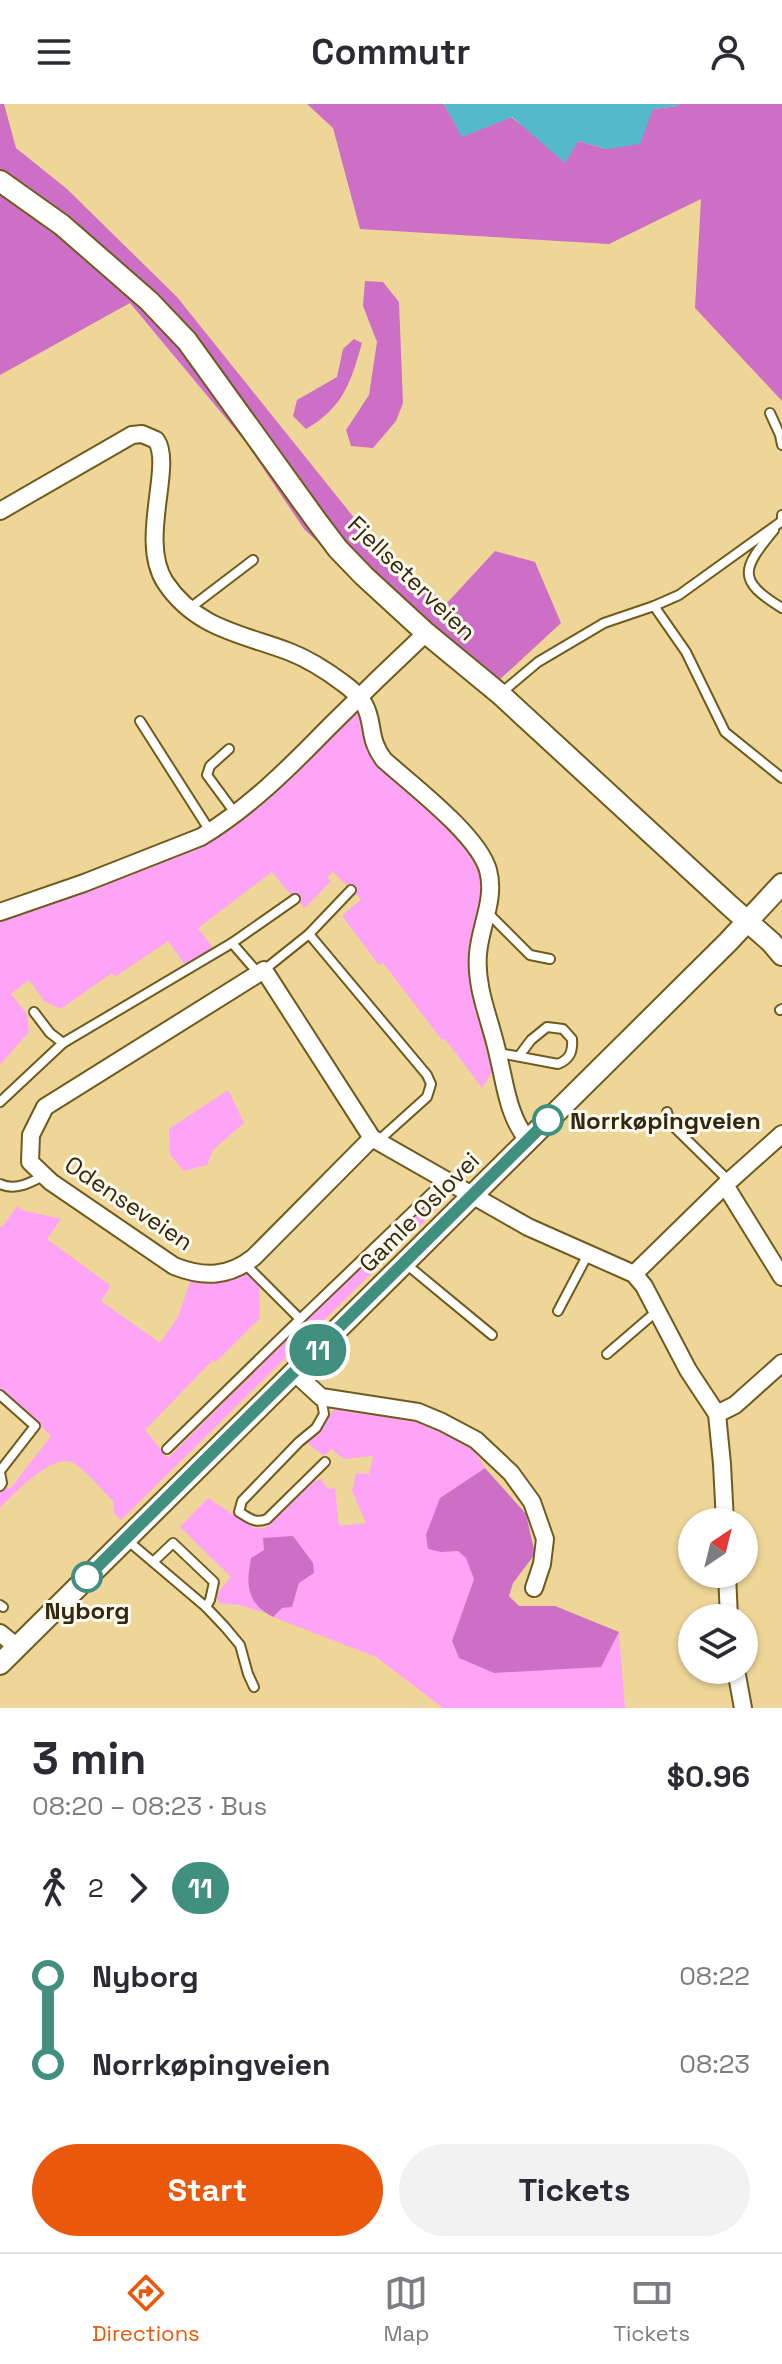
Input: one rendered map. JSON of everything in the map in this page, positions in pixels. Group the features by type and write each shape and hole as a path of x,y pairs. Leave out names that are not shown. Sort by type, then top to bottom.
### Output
{"street":[{"name":"Fjellseterveien","path":"0,181 62,225 149,301 187,341 338,549 364,576 426,633 500,694 749,921 782,955"},
{"path":"0,511 132,435 152,437 159,445 162,455 154,524 156,562 165,581 206,621 229,633 290,652 343,683 365,706 377,752 481,854 488,871 488,913 478,956 480,984 508,1101 520,1131 528,1140"},
{"path":"0,912 84,883 211,832 291,766 426,633"},
{"name":"Gamle Oslovei","path":"0,1664 8,1640 126,1539 749,921 782,884"},
{"path":"261,972 375,1140 528,1227 634,1274 644,1286 688,1370 717,1414 724,1508"},
{"name":"Odenseveien","path":"261,972 45,1107 31,1135 30,1162 51,1182 174,1266 195,1273 216,1275 236,1270 245,1264 375,1140"},
{"path":"634,1274 782,1134"},
{"path":"727,1183 782,1277"},
{"path":"717,1414 735,1405 782,1363"},
{"path":"295,1373 321,1397 418,1412 476,1440 511,1473 532,1502 545,1539 542,1564 534,1588"},
{"path":"739,1684 743,1708"}],"lane":[{"path":"770,413 782,445"},
{"path":"500,694 538,662 604,623 679,595 782,519"},
{"path":"782,519 754,555 749,573 751,585 759,594 782,608"},
{"path":"190,608 253,560"},
{"path":"654,606 686,652 725,732 782,778"},
{"path":"140,721 211,832"},
{"path":"229,749 210,766 207,775 235,814"},
{"path":"232,943 261,972 309,934 351,890"},
{"path":"0,1102 63,1043 232,943 295,899"},
{"path":"488,913 530,955 550,959"},
{"path":"309,934 427,1075 431,1084 427,1097 375,1140"},
{"path":"34,1012 50,1033 63,1043"},
{"path":"498,1053 558,1064 572,1054 572,1039 563,1029 547,1027 531,1040 519,1056"},
{"path":"667,1112 670,1123 727,1183"},
{"path":"0,1184 4,1187 25,1185 44,1176"},
{"path":"167,1449 446,1179"},
{"path":"558,1311 588,1254"},
{"path":"245,1264 300,1319"},
{"path":"405,1264 492,1335"},
{"path":"607,1354 657,1311"},
{"path":"0,1395 35,1426 0,1471 0,1486"},
{"path":"321,1397 324,1414 316,1428 242,1501 239,1512 253,1521 267,1519 325,1462"},
{"path":"126,1539 206,1607 240,1645 254,1687"},
{"path":"153,1562 173,1543 214,1582 206,1607"}],"shaded area":[{"path":"0,104 4,104 16,148 67,189 177,297 384,555 446,604 495,551 535,562 561,623 483,695 304,529 244,440 130,303 0,375"},
{"path":"307,104 444,104 462,136 511,117 537,137 578,141 607,149 653,109 679,104 782,104 782,401 695,308 701,199 609,244 360,229 333,128"},
{"path":"365,281 383,282 399,302 403,403 396,421 373,448 351,446 346,430 369,395 377,342 363,306"},
{"path":"354,339 362,343 344,393 329,412 306,429 293,416 297,400 337,377 343,349"},
{"path":"359,697 377,752 473,850 489,882 480,984 499,1061 482,1088 342,916 361,899 333,872 327,877 331,881 305,908 272,872 198,928 216,952 188,969 168,941 115,977 112,973 61,1009 44,1001 29,980 11,994 27,1014 29,1032 0,1065 0,912 201,837"},
{"path":"228,1090 244,1123 213,1150 207,1165 184,1171 170,1155 169,1129"},
{"path":"441,1186 448,1193 448,1198 121,1520 114,1513 113,1501 93,1480 76,1465 63,1461 33,1477 0,1508 0,1492 5,1486 10,1489 51,1436 0,1389 0,1226 17,1206 22,1210 61,1219 47,1239 111,1286 101,1301 160,1343 178,1317 193,1273 245,1264 259,1279 260,1318 216,1362 213,1360 145,1430 168,1458"},
{"path":"337,1407 389,1414 441,1430 472,1449 485,1468 440,1498 441,1552 458,1551 467,1558 474,1579 452,1641 601,1667 619,1632 625,1708 443,1708 376,1657 273,1617 281,1608 292,1607 299,1583 264,1550 251,1595 263,1612 219,1603 216,1595 231,1577 180,1527 208,1498 254,1528 265,1528 310,1483 321,1479 328,1489 335,1488 339,1526 366,1523 352,1491 356,1473 369,1474 373,1456 344,1459 331,1449 324,1456 307,1443"},
{"path":"485,1468 526,1514 535,1554 513,1583 509,1596 519,1606 555,1606 619,1632 601,1667 494,1673 459,1658 452,1641 474,1579 466,1558 458,1551 428,1549 426,1535 440,1498"},
{"path":"293,1536 313,1563 314,1573 299,1583 292,1607 282,1608 273,1617 257,1606 250,1592 251,1558 264,1550 263,1538"}],"water":[{"path":"444,104 679,104 653,109 640,144 607,149 578,141 565,163 512,117 462,137"}],"bus line":[{"name":"11","path":"87,1577 548,1120"}],"place":[{"name":"Norrkøpingveien","path":"548,1120"},
{"name":"Nyborg","path":"87,1577"}]}
